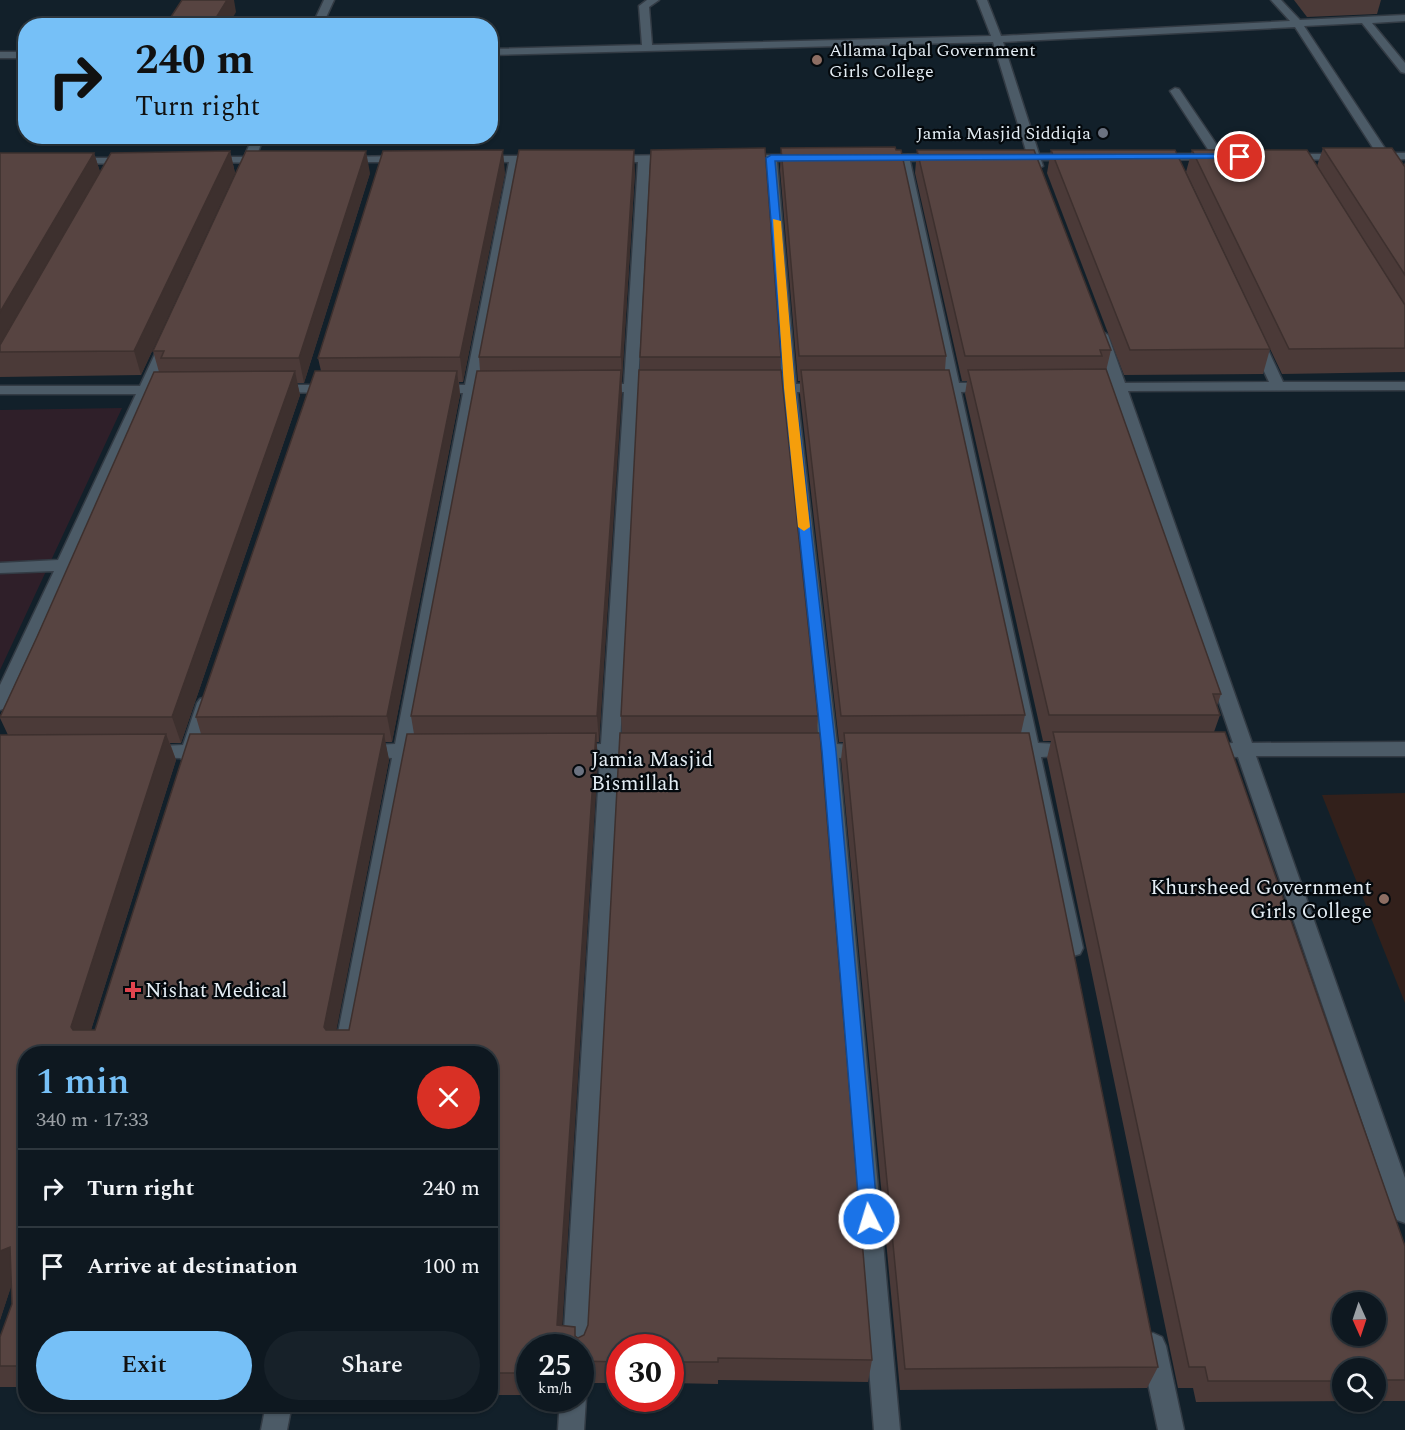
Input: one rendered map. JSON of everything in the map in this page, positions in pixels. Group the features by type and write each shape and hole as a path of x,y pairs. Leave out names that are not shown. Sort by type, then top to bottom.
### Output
{"street":[{"path":"321,18 329,0"},
{"path":"647,48 644,6 654,0"},
{"path":"982,0 997,39 1033,157 1042,179"},
{"path":"1276,0 1298,24 1405,188"},
{"path":"498,52 997,39 1405,18"},
{"path":"1365,21 1405,70"},
{"path":"0,55 18,55"},
{"path":"1136,157 1173,162 1225,157 1175,91"},
{"path":"247,166 256,144"},
{"path":"1277,157 1303,162 1405,156"},
{"path":"871,158 951,157"},
{"path":"998,157 1079,157"},
{"path":"597,159 690,158"},
{"path":"725,158 815,158"},
{"path":"771,158 789,388 829,751 887,1430"},
{"path":"904,158 955,388 1075,961"},
{"path":"375,181 382,159"},
{"path":"327,160 416,159"},
{"path":"471,159 550,159"},
{"path":"346,1046 515,159"},
{"path":"577,1334 612,751 644,159"},
{"path":"194,160 247,166 282,160"},
{"path":"58,161 114,166 139,161"},
{"path":"1095,321 1120,387 1405,1212"},
{"path":"0,704 175,324"},
{"path":"1249,324 1278,387"},
{"path":"311,395 319,367"},
{"path":"1073,387 1405,386"},
{"path":"919,388 1002,387"},
{"path":"425,389 516,388"},
{"path":"584,388 676,388"},
{"path":"744,388 837,388"},
{"path":"265,389 311,395 346,389"},
{"path":"0,390 182,390"},
{"path":"0,568 64,565"},
{"path":"183,774 213,684"},
{"path":"1186,750 1405,749"},
{"path":"783,751 889,750"},
{"path":"985,750 1092,750"},
{"path":"342,752 448,751"},
{"path":"554,751 658,751"},
{"path":"130,752 225,752"},
{"path":"1149,1324 1171,1430"},
{"path":"274,1430 277,1412"},
{"path":"572,1430 573,1412"}],"shaded area":[{"path":"122,408 0,670 0,410"},
{"name":"Khursheed Government Girls College","path":"1405,793 1405,1003 1322,795"}],"building":[{"path":"182,0 227,0 216,18 170,18"},
{"path":"895,147 896,150 901,150 946,356 799,356 781,148"},
{"path":"765,148 781,357 640,357 651,150"},
{"path":"1323,148 1392,148 1405,167 1405,275"},
{"path":"503,150 460,357 318,358 383,151"},
{"path":"519,150 634,150 621,357 479,357"},
{"path":"917,150 1034,150 1111,350 1100,350 1102,356 965,356"},
{"path":"1051,150 1175,150 1270,349 1130,350"},
{"path":"1192,150 1307,150 1405,305 1405,348 1289,349"},
{"path":"230,151 134,351 0,352 0,345 111,153"},
{"path":"246,151 366,151 299,358 161,358 164,351 153,351"},
{"path":"0,153 94,153 0,312"},
{"path":"1106,369 1221,694 1213,694 1220,715 1049,715 968,370"},
{"path":"621,370 597,716 411,716 477,371"},
{"path":"639,370 781,370 818,716 621,716"},
{"path":"801,370 949,370 1025,715 841,716"},
{"path":"295,371 172,717 0,717 154,372"},
{"path":"315,371 457,371 387,716 196,717"},
{"path":"1053,732 1225,732 1405,1246 1405,1380 1386,1380 1386,1358 1332,1358 1332,1381 1208,1381 1205,1367 1189,1367"},
{"path":"596,733 557,1325 575,1327 575,1334 516,1334 516,1373 498,1373 498,1046 18,1046 18,1366 0,1366 0,1337 12,1304 10,1247 0,1251 0,735 166,734 71,1027 73,1030 95,1030 190,734 384,734 324,1027 326,1030 349,1030 407,734"},
{"path":"620,733 820,733 872,1360 718,1358 718,1362 684,1362 684,1334 606,1334 606,1362 594,1361 594,1334 584,1334 588,1325"},
{"path":"844,733 1029,733 1158,1367 905,1369"}],"slow traffic":[{"path":"776,221 789,388 804,527"}],"place":[{"name":"Allama Iqbal Government Girls College","path":"817,60"},
{"name":"Jamia Masjid Siddiqia","path":"1103,133"},
{"name":"Jamia Masjid Bismillah","path":"579,771"},
{"name":"Khursheed Government Girls College","path":"1384,899"},
{"name":"Nishat Medical","path":"133,990"}],"route":[{"path":"869,1219 829,751 789,388 771,158 1240,157"}]}
